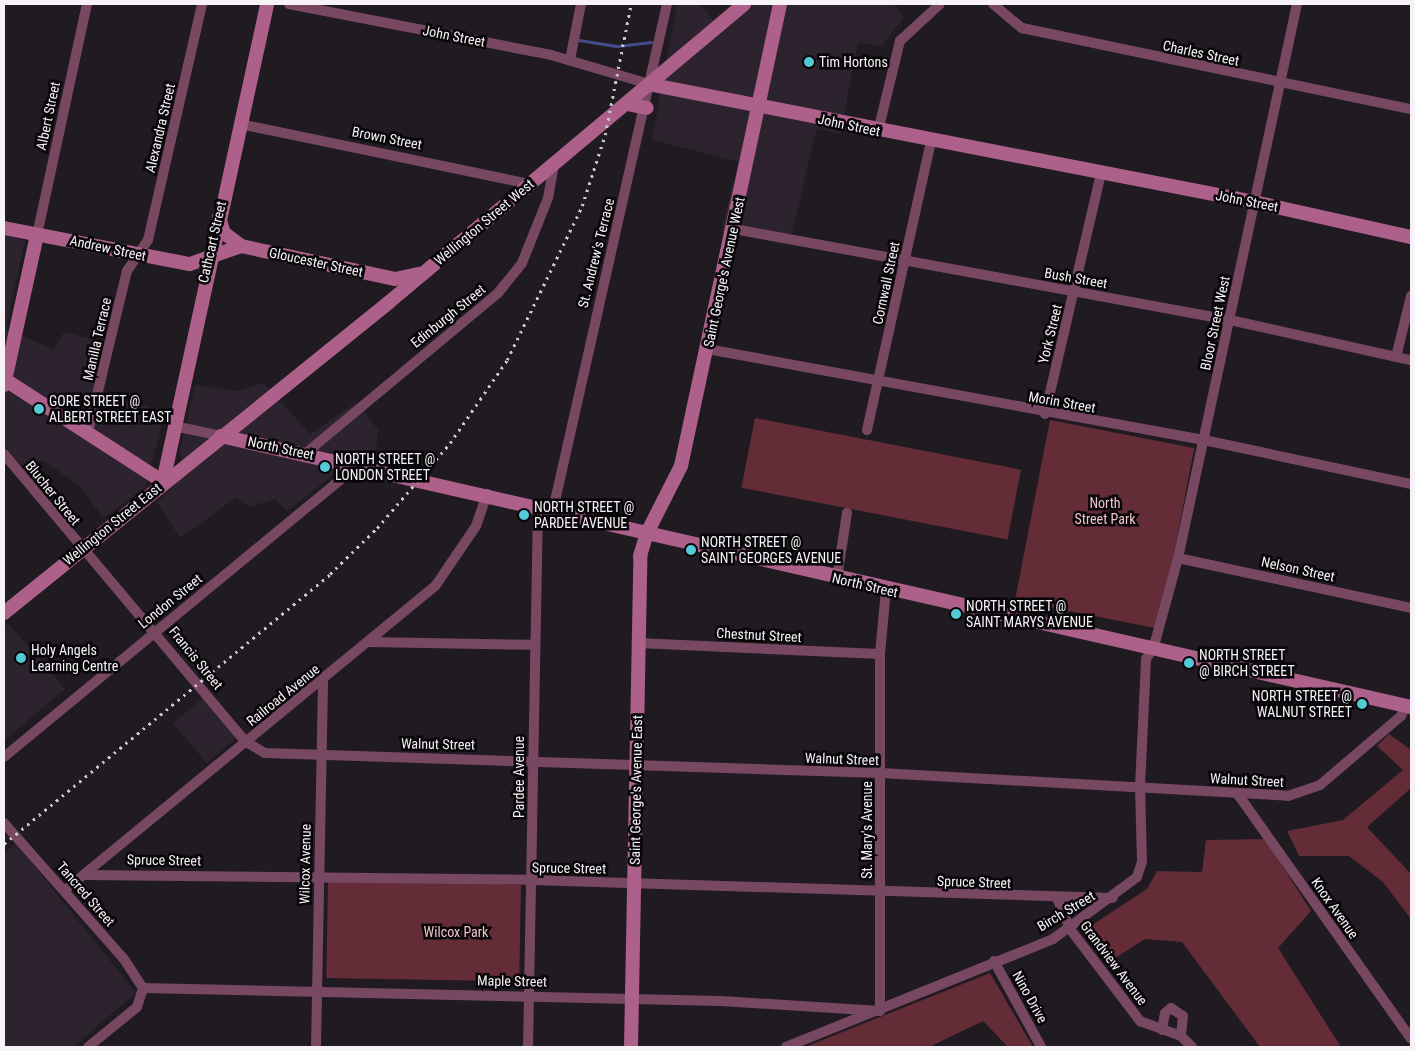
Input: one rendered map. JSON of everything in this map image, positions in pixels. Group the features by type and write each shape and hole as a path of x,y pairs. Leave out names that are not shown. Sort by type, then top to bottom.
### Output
{"main road":[{"name":"Cathcart Street","path":"163,482 218,216 267,4"},
{"name":"Wellington Street West","path":"220,436 388,302 554,163 652,85 744,4"},
{"name":"Saint George's Avenue West","path":"647,533 681,466 734,229 780,4"},
{"name":"John Street","path":"652,85 758,105 878,131 1254,202 1411,236"},
{"path":"628,104 647,108"},
{"path":"218,216 224,233 241,246"},
{"name":"Andrew Street","path":"4,228 190,264"},
{"path":"37,234 5,382 88,432 163,482"},
{"path":"31,257 50,242 76,241"},
{"name":"Gloucester Street","path":"211,254 241,246 385,277 422,274"},
{"path":"203,285 190,264 211,254"},
{"path":"385,277 390,287 388,302"},
{"name":"North Street","path":"220,436 306,453 487,494 837,578 1154,646 1408,706"},
{"name":"Wellington Street East","path":"4,613 220,436"},
{"name":"Saint George's Avenue East","path":"632,1047 638,585 647,533"}],"street":[{"name":"Albert Street","path":"37,234 87,4"},
{"name":"Alexandra Street","path":"138,255 148,240 202,4"},
{"name":"John Street","path":"289,4 570,60 652,85"},
{"path":"570,60 581,4"},
{"name":"St. Andrew's Terrace","path":"553,510 602,282 647,108 668,4"},
{"path":"878,131 900,41 940,4"},
{"name":"Charles Street","path":"993,4 1022,28 1281,84 1411,109"},
{"name":"Bloor Street West","path":"1154,646 1178,558 1298,4"},
{"name":"Brown Street","path":"240,124 529,184"},
{"name":"Cornwall Street","path":"867,430 879,384 932,141"},
{"name":"Edinburgh Street","path":"306,453 498,293 522,263 548,198 554,163"},
{"name":"York Street","path":"1045,414 1101,174"},
{"name":"Bush Street","path":"734,229 1230,320 1411,360"},
{"name":"Manilla Terrace","path":"88,432 127,271 138,255"},
{"path":"1396,357 1411,296"},
{"name":"Morin Street","path":"707,349 879,384 1204,440 1411,484"},
{"name":"North Street","path":"174,426 220,436"},
{"name":"Blucher Street","path":"4,454 82,548"},
{"name":"London Street","path":"4,757 340,480 351,464"},
{"name":"Railroad Avenue","path":"65,890 84,875 89,866 323,681 453,566 476,526 487,494"},
{"name":"Pardee Avenue","path":"528,1047 527,995 532,880 533,645 538,506"},
{"path":"837,578 847,513"},
{"name":"Francis Street","path":"82,548 156,631 246,742"},
{"name":"Nelson Street","path":"1178,558 1411,608"},
{"name":"St. Mary's Avenue","path":"880,1011 880,654 886,589"},
{"path":"369,642 533,645"},
{"name":"Chestnut Street","path":"638,643 880,654"},
{"name":"Birch Street","path":"786,1047 880,1011 1070,929 1113,898 1137,877 1142,862 1140,787 1146,659 1154,646"},
{"name":"Wilcox Avenue","path":"316,1047 320,756 323,681"},
{"name":"Walnut Street","path":"246,742 265,753 320,756 635,763 881,773 1236,793 1305,794 1401,716 1408,706"},
{"name":"Knox Avenue","path":"1236,793 1411,1039"},
{"name":"Tancred Street","path":"4,823 65,890 143,988"},
{"name":"Spruce Street","path":"84,875 532,880 880,893 1113,898"},
{"name":"Grandview Avenue","path":"1057,898 1070,929 1140,1021 1181,1036 1192,1047"},
{"name":"Nino Drive","path":"994,961 1041,1047"},
{"path":"88,1047 137,1007 143,988"},
{"name":"Maple Street","path":"143,988 527,995 880,1011"},
{"name":"Grandview Avenue","path":"1162,1030 1165,1013 1172,1008 1183,1016 1181,1036"}],"shaded area":[{"path":"677,4 700,4 713,20 732,4 894,4 904,18 881,46 858,43 840,134 817,128 789,245 721,232 738,162 652,140"},
{"path":"4,234 25,241 6,328 54,350 64,332 113,345 104,394 165,412 145,488 103,518 80,486 42,460 26,471 4,446"},
{"path":"264,383 310,434 357,402 378,430 375,459 348,455 331,477 287,511 275,499 249,507 237,497 180,538 157,502 183,476 180,452 195,385 238,391"},
{"name":"Holy Angels Learning Centre","path":"8,623 65,689 4,741 4,626"},
{"path":"203,698 236,738 207,763 173,723"},
{"path":"16,843 136,993 73,1047 4,1047 4,854"}],"green space":[{"path":"755,418 1021,470 1007,539 741,488"},
{"name":"North Street Park","path":"1050,420 1194,448 1159,629 1015,601"},
{"path":"1389,734 1411,750 1411,788 1367,827 1411,874 1411,919 1383,882 1349,856 1299,856 1287,831 1343,820 1403,770 1377,746"},
{"path":"1265,839 1311,911 1278,948 1341,1047 1260,1047 1182,942 1145,939 1106,964 1083,931 1147,889 1157,871 1202,872 1206,840"},
{"name":"Wilcox Park","path":"328,881 521,884 519,981 326,978"},
{"path":"990,973 1033,1047 1008,1047 983,1021 929,1047 805,1047"}],"waterway":[{"path":"579,40 618,46 651,42"}],"railway":[{"path":"4,844 330,574 377,528 450,443 507,360 582,206 605,135 631,4"}],"place":[{"name":"Tim Hortons","path":"809,62"},
{"name":"GORE STREET @ ALBERT STREET EAST","path":"39,409"},
{"name":"NORTH STREET @ LONDON STREET","path":"325,467"},
{"name":"NORTH STREET @ PARDEE AVENUE","path":"524,515"},
{"name":"NORTH STREET @ SAINT GEORGES AVENUE","path":"691,550"},
{"name":"NORTH STREET @ SAINT MARYS AVENUE","path":"956,614"},
{"name":"Holy Angels Learning Centre","path":"21,658"},
{"name":"NORTH STREET @ BIRCH STREET","path":"1189,663"},
{"name":"NORTH STREET @ WALNUT STREET","path":"1362,704"}]}
